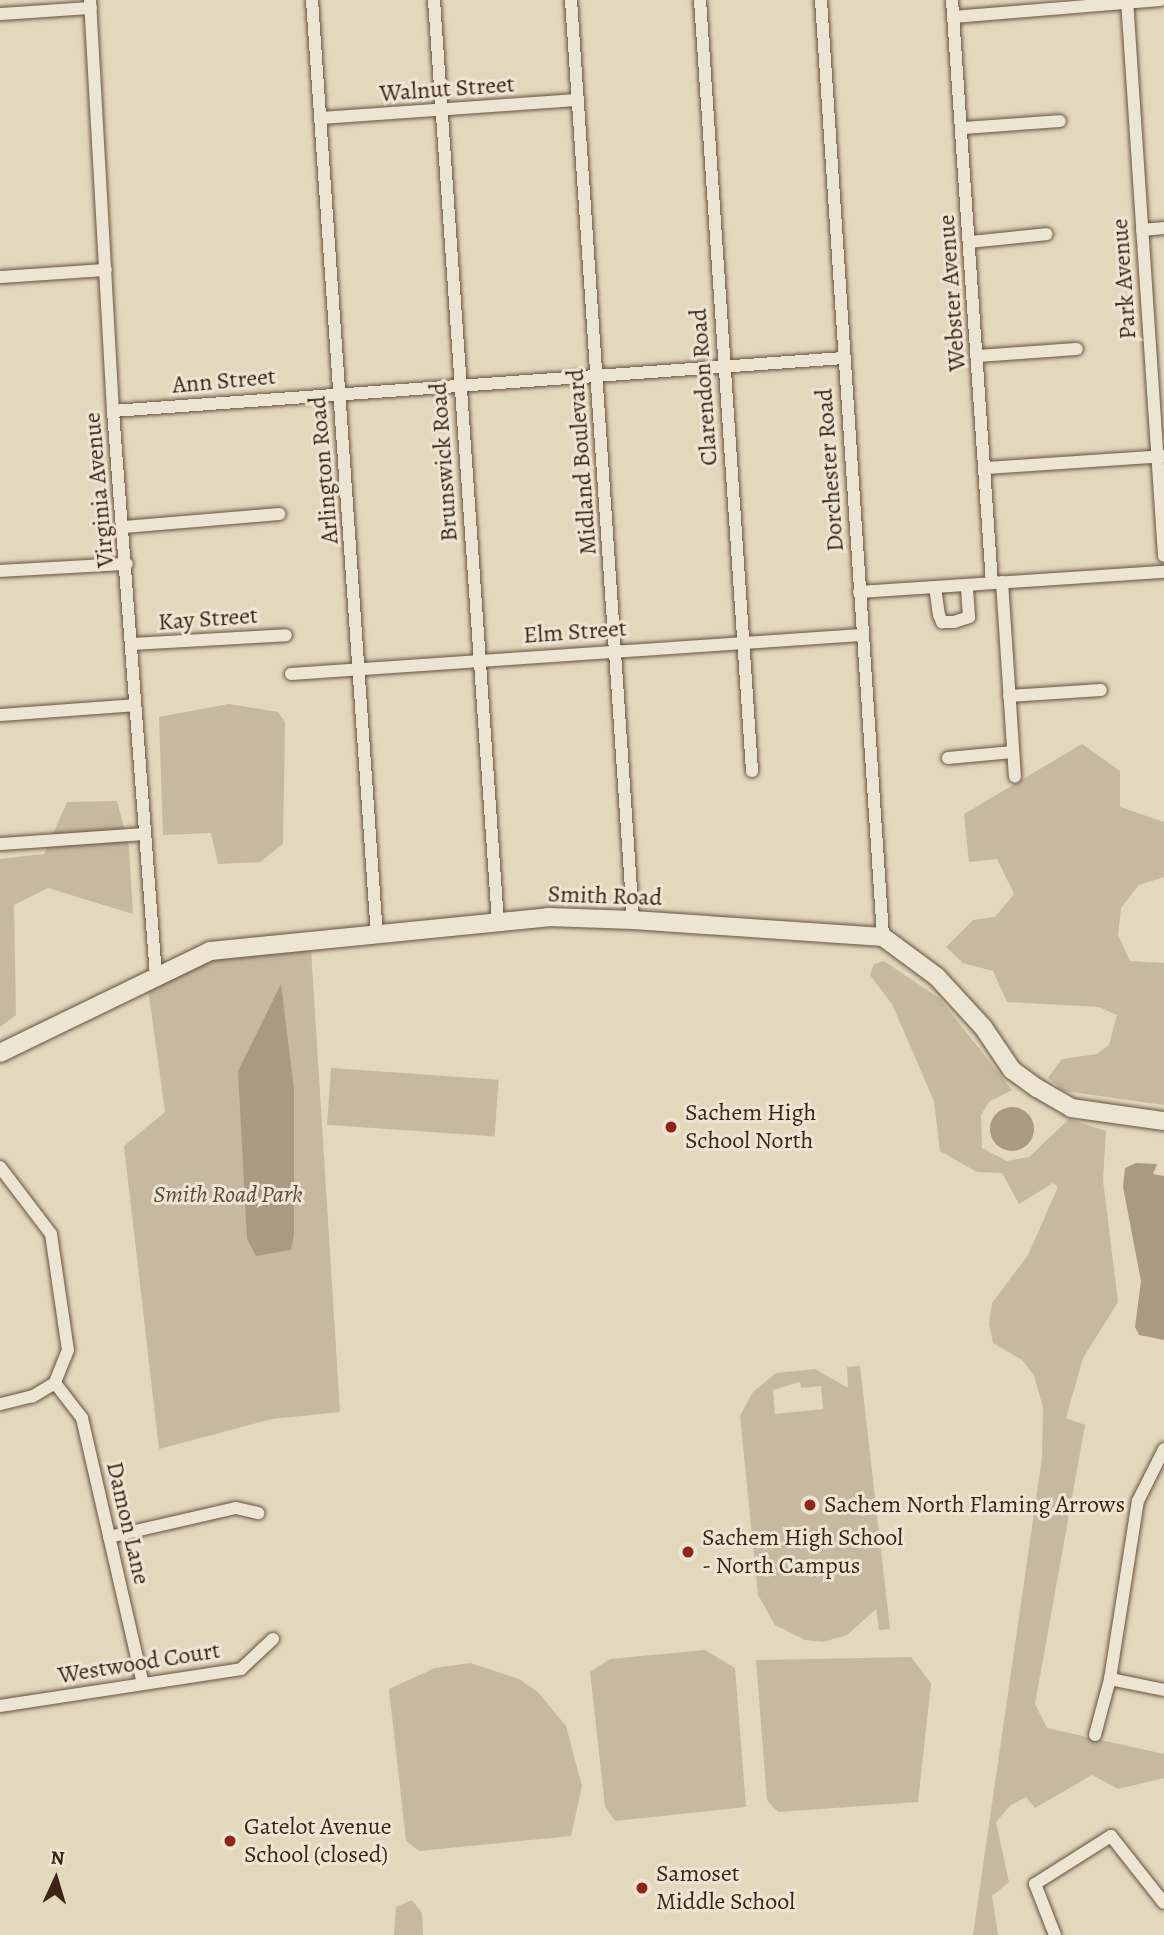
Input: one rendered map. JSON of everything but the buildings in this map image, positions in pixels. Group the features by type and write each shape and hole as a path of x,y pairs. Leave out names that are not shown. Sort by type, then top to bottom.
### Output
{"street":[{"name":"Arlington Road","path":"312,0 338,393 362,668 377,936"},
{"name":"Brunswick Road","path":"434,0 498,922"},
{"name":"Midland Boulevard","path":"570,0 598,377 633,920"},
{"name":"Clarendon Road","path":"700,0 752,771"},
{"name":"Dorchester Road","path":"821,0 883,937"},
{"name":"Webster Avenue","path":"952,0 985,468 1015,777"},
{"path":"953,17 1160,0"},
{"name":"Park Avenue","path":"1127,1 1160,456 1164,556"},
{"path":"0,14 91,4"},
{"name":"Virginia Avenue","path":"91,4 142,834 156,976"},
{"name":"Walnut Street","path":"320,118 577,100"},
{"path":"963,128 1060,121"},
{"path":"1142,230 1164,228"},
{"path":"970,242 1048,234"},
{"path":"0,277 106,270"},
{"path":"978,356 1077,349"},
{"name":"Ann Street","path":"114,411 844,358"},
{"path":"985,468 1160,456"},
{"path":"124,527 279,514"},
{"path":"0,571 127,564"},
{"path":"859,592 1164,572"},
{"path":"935,587 942,622 954,622 969,617 967,585"},
{"name":"Kay Street","path":"132,645 286,635"},
{"name":"Elm Street","path":"291,674 861,635"},
{"path":"1009,696 1101,690"},
{"path":"0,715 135,705"},
{"path":"948,758 1013,752"},
{"path":"0,844 142,834"},
{"name":"Smith Road","path":"0,1054 210,951 241,944 377,936 498,922 633,920 883,937"},
{"path":"883,937 937,977 983,1027 1012,1070 1037,1088 1071,1108 1164,1121"},
{"path":"0,1167 51,1234 68,1350 55,1383 0,1404"},
{"name":"Damon Lane","path":"55,1383 82,1418 142,1681"},
{"path":"1095,1735 1110,1679 1138,1501 1164,1449"},
{"path":"110,1537 236,1508 258,1513"},
{"name":"Westwood Court","path":"0,1706 142,1681 241,1669 273,1639"},
{"path":"1110,1679 1164,1690"},
{"path":"1055,1935 1035,1884 1111,1836 1164,1903"}],"green space":[{"path":"229,704 278,712 285,722 283,844 260,862 218,864 211,833 163,835 159,717"},
{"path":"1082,744 1120,771 1120,807 1164,822 1164,877 1139,885 1121,908 1118,935 1130,961 1164,963 1164,1105 1064,1091 1048,1078 1062,1059 1097,1054 1109,1045 1117,1015 1099,1007 1007,1002 993,971 963,963 946,947 973,920 995,917 1014,894 997,859 969,862 964,814"},
{"path":"117,801 129,847 133,914 48,888 14,905 16,1015 0,1027 0,859 44,854 67,802"},
{"name":"Smith Road Park","path":"311,949 340,1412 272,1419 159,1449 124,1146 165,1112 148,988 220,956"},
{"path":"884,961 939,998 1012,1090 989,1102 981,1115 982,1148 1007,1161 1029,1157 1069,1119 1106,1131 1103,1180 1118,1302 1083,1358 1066,1418 1085,1425 1035,1704 1047,1728 1164,1754 1164,1778 1118,1789 1092,1775 1035,1808 1026,1797 1011,1805 996,1822 1009,1882 992,1896 998,1935 973,1935 1042,1458 1043,1408 1034,1375 1022,1360 993,1343 989,1324 992,1303 1028,1255 1058,1187 1053,1183 1019,1204 1002,1173 977,1172 940,1151 934,1101 892,1004 870,975 874,964"},
{"path":"331,1068 499,1080 495,1137 327,1125"},
{"path":"860,1366 890,1629 879,1630 876,1609 847,1635 823,1642 805,1640 775,1625 758,1595 740,1416 753,1392 776,1373 815,1369 848,1388 847,1367","holes":["800,1382 801,1388 821,1386 823,1409 775,1414 773,1390"]},
{"path":"705,1650 735,1668 746,1807 615,1821 605,1807 590,1672 610,1659"},
{"path":"911,1657 931,1683 918,1802 778,1812 767,1800 756,1660"},
{"path":"470,1663 519,1679 538,1692 566,1726 582,1786 571,1836 419,1851 406,1841 389,1689 435,1668"},
{"path":"412,1900 422,1913 423,1935 394,1935 396,1907"}],"shaded area":[{"path":"281,984 294,1089 294,1235 291,1250 256,1256 247,1239 238,1071"},
{"path":"1012,1107 1027,1114 1034,1129 1027,1144 1012,1151 997,1144 990,1129 997,1114"},
{"path":"1136,1163 1157,1164 1153,1174 1164,1176 1164,1340 1139,1335 1135,1327 1141,1281 1123,1187 1125,1168"}],"place":[{"name":"Sachem High School North","path":"671,1127"},
{"name":"Sachem North Flaming Arrows","path":"810,1505"},
{"name":"Sachem High School - North Campus","path":"688,1552"},
{"name":"Gatelot Avenue School (closed)","path":"230,1841"},
{"name":"Samoset Middle School","path":"642,1888"}]}
